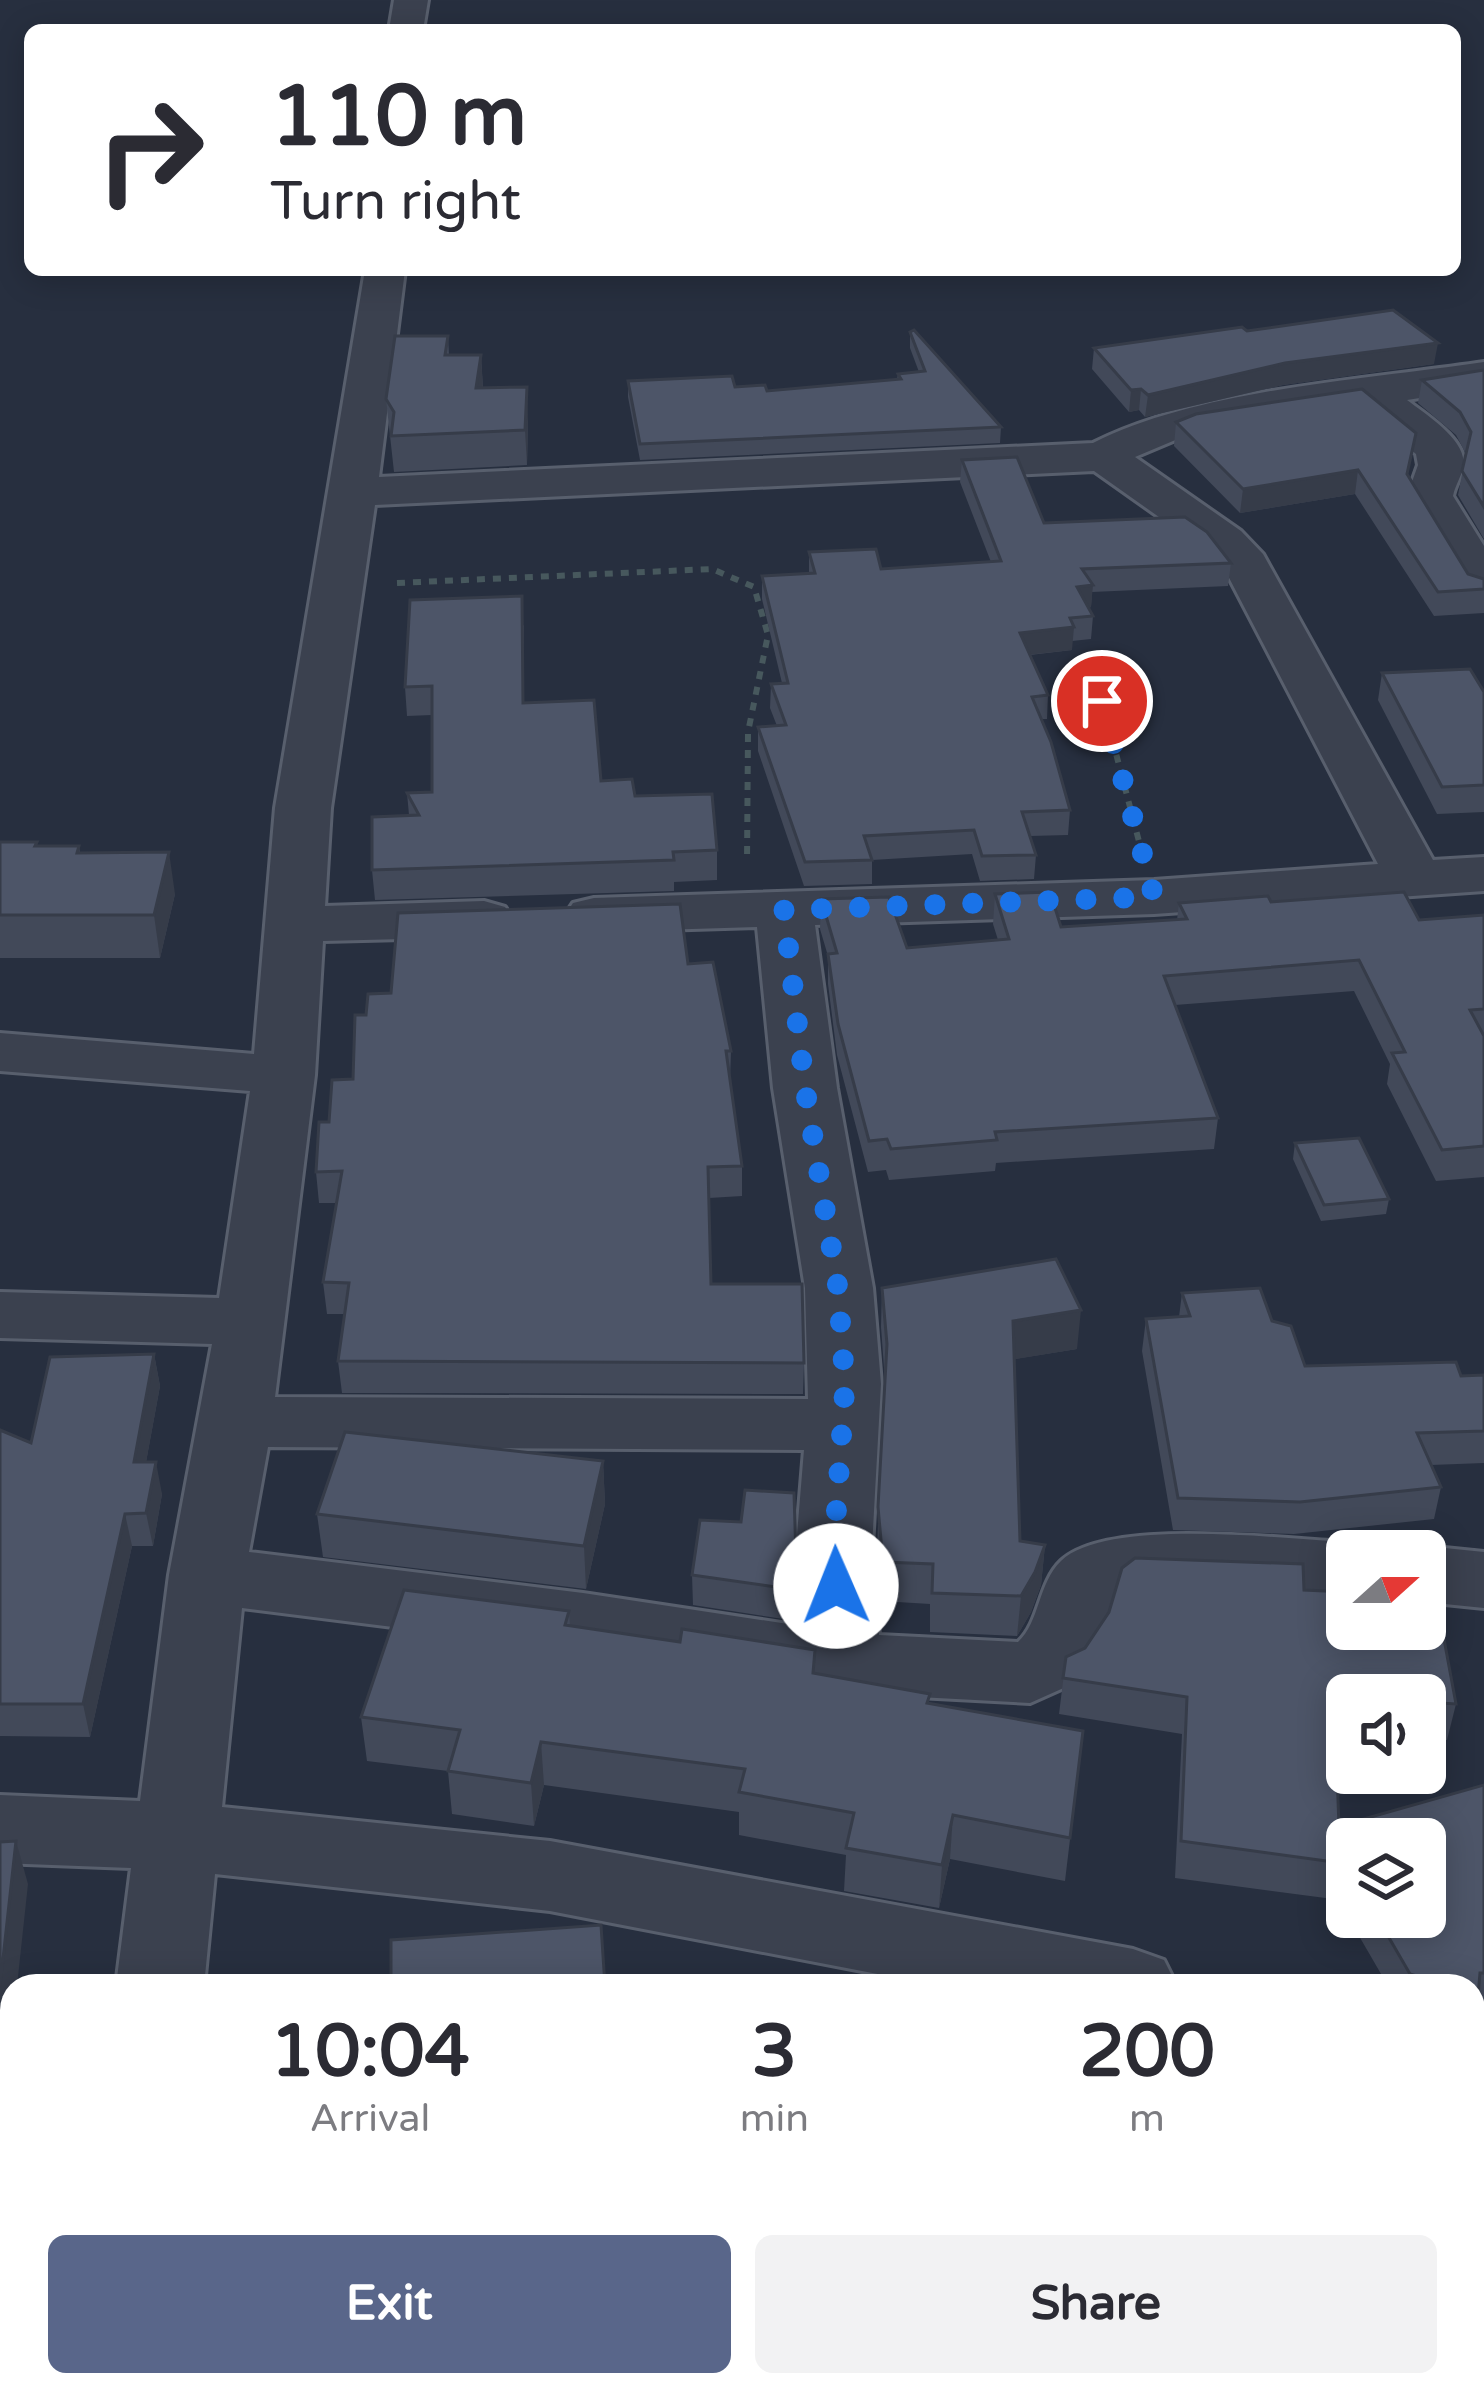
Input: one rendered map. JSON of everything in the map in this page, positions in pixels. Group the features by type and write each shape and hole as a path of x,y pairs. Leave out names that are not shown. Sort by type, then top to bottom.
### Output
{"street":[{"path":"161,1974 207,1575 236,1422 284,1075 303,808 384,276"},
{"path":"352,491 831,473 1103,456 1169,425 1484,375"},
{"path":"1369,392 1432,444 1441,457 1442,464 1429,482 1430,496 1484,586"},
{"path":"1103,456 1224,541 1246,563 1414,880"},
{"path":"296,924 1154,897 1484,874"},
{"path":"765,910 805,1088 838,1288 845,1384 834,1547 842,1663"},
{"path":"0,1052 284,1075"},
{"path":"0,1316 249,1322"},
{"path":"236,1422 842,1425"},
{"path":"207,1575 583,1622 842,1663 1030,1673 1049,1665 1064,1644 1080,1584 1100,1568 1126,1562 1326,1569"},
{"path":"1446,1576 1484,1580"},
{"path":"0,1829 175,1836 550,1876 1069,1974"}],"path":[{"path":"340,586 712,569 754,587 768,635 748,732 765,910"},
{"path":"1092,662 1154,897"}],"building":[{"path":"1393,310 1438,343 1285,363 1148,395 1141,389 1131,390 1094,348 1242,327 1247,331"},
{"path":"914,330 1001,427 640,444 628,381 732,376 735,387 765,385 767,391 901,379 898,374 925,371 910,332"},
{"path":"395,336 448,336 445,355 481,355 476,388 527,387 525,430 391,436 394,412 386,399"},
{"path":"1484,370 1484,507 1462,471 1471,432 1460,412 1422,380"},
{"path":"1362,389 1416,433 1407,474 1468,574 1484,579 1484,589 1438,592 1358,470 1243,489 1176,422 1196,414"},
{"path":"1017,457 1044,523 1185,517 1207,532 1231,563 1082,569 1093,585 1077,587 1093,616 1070,618 1074,627 1020,633 1048,695 1032,697 1051,742 1070,810 1022,812 1036,855 982,856 974,830 864,836 872,860 805,862 758,727 786,725 771,684 788,683 762,576 815,573 809,552 876,549 881,569 1001,561 962,460"},
{"path":"522,596 523,703 594,700 601,781 632,779 635,796 712,794 717,850 673,852 674,860 372,870 372,817 419,815 407,793 432,792 432,686 405,687 410,600"},
{"path":"1470,669 1484,692 1484,785 1442,787 1382,673"},
{"path":"0,842 79,846 77,853 169,852 154,915 0,915"},
{"path":"1050,892 1061,927 1187,919 1179,903 1404,892 1419,920 1484,915 1484,1009 1470,1010 1484,1036 1484,1146 1442,1150 1392,1053 1405,1052 1359,960 1164,976 1218,1118 995,1132 997,1140 891,1149 887,1139 869,1141 838,1024 828,954 837,953 821,899 889,897 907,948 1009,939 995,894"},
{"path":"680,904 688,964 713,962 731,1051 726,1051 742,1166 708,1167 711,1284 802,1284 804,1363 338,1361 349,1283 323,1282 342,1171 316,1172 319,1122 329,1122 332,1080 353,1079 355,1015 366,1015 368,994 391,993 398,913"},
{"path":"1359,1138 1389,1199 1324,1205 1295,1143"},
{"path":"1056,1259 1081,1310 1013,1321 1020,1541 1045,1545 1035,1572 1021,1596 932,1593 933,1564 883,1562 878,1507 887,1344 882,1288"},
{"path":"1260,1288 1272,1321 1291,1326 1305,1366 1456,1362 1461,1376 1484,1375 1484,1431 1417,1433 1441,1487 1300,1502 1178,1498 1146,1319 1190,1316 1182,1293"},
{"path":"154,1354 134,1462 156,1462 146,1513 125,1514 83,1704 0,1704 0,1430 31,1443 50,1357"},
{"path":"345,1432 603,1461 584,1546 317,1514"},
{"path":"745,1490 794,1493 797,1590 692,1575 700,1520 741,1522"},
{"path":"1135,1558 1303,1564 1304,1590 1326,1591 1326,1650 1446,1650 1456,1704 1446,1703 1446,1674 1326,1674 1326,1794 1338,1794 1339,1818 1326,1818 1326,1861 1181,1841 1187,1697 1063,1678 1066,1657 1085,1648 1109,1612 1122,1568"},
{"path":"404,1590 569,1611 565,1625 680,1642 682,1629 815,1650 813,1673 930,1694 927,1703 1083,1731 1070,1838 953,1815 942,1865 846,1848 854,1813 739,1792 745,1769 541,1742 531,1783 448,1771 460,1730 361,1717"},
{"path":"1484,1785 1484,1973 1410,1974 1389,1938 1446,1938 1446,1818 1367,1818"},
{"path":"16,1841 1,1974 0,1974 0,1842"},
{"path":"601,1925 604,1974 391,1974 391,1940"}],"route":[{"path":"836,1586 834,1547 845,1384 838,1288 805,1088 784,910 1154,897 1102,701"}]}
